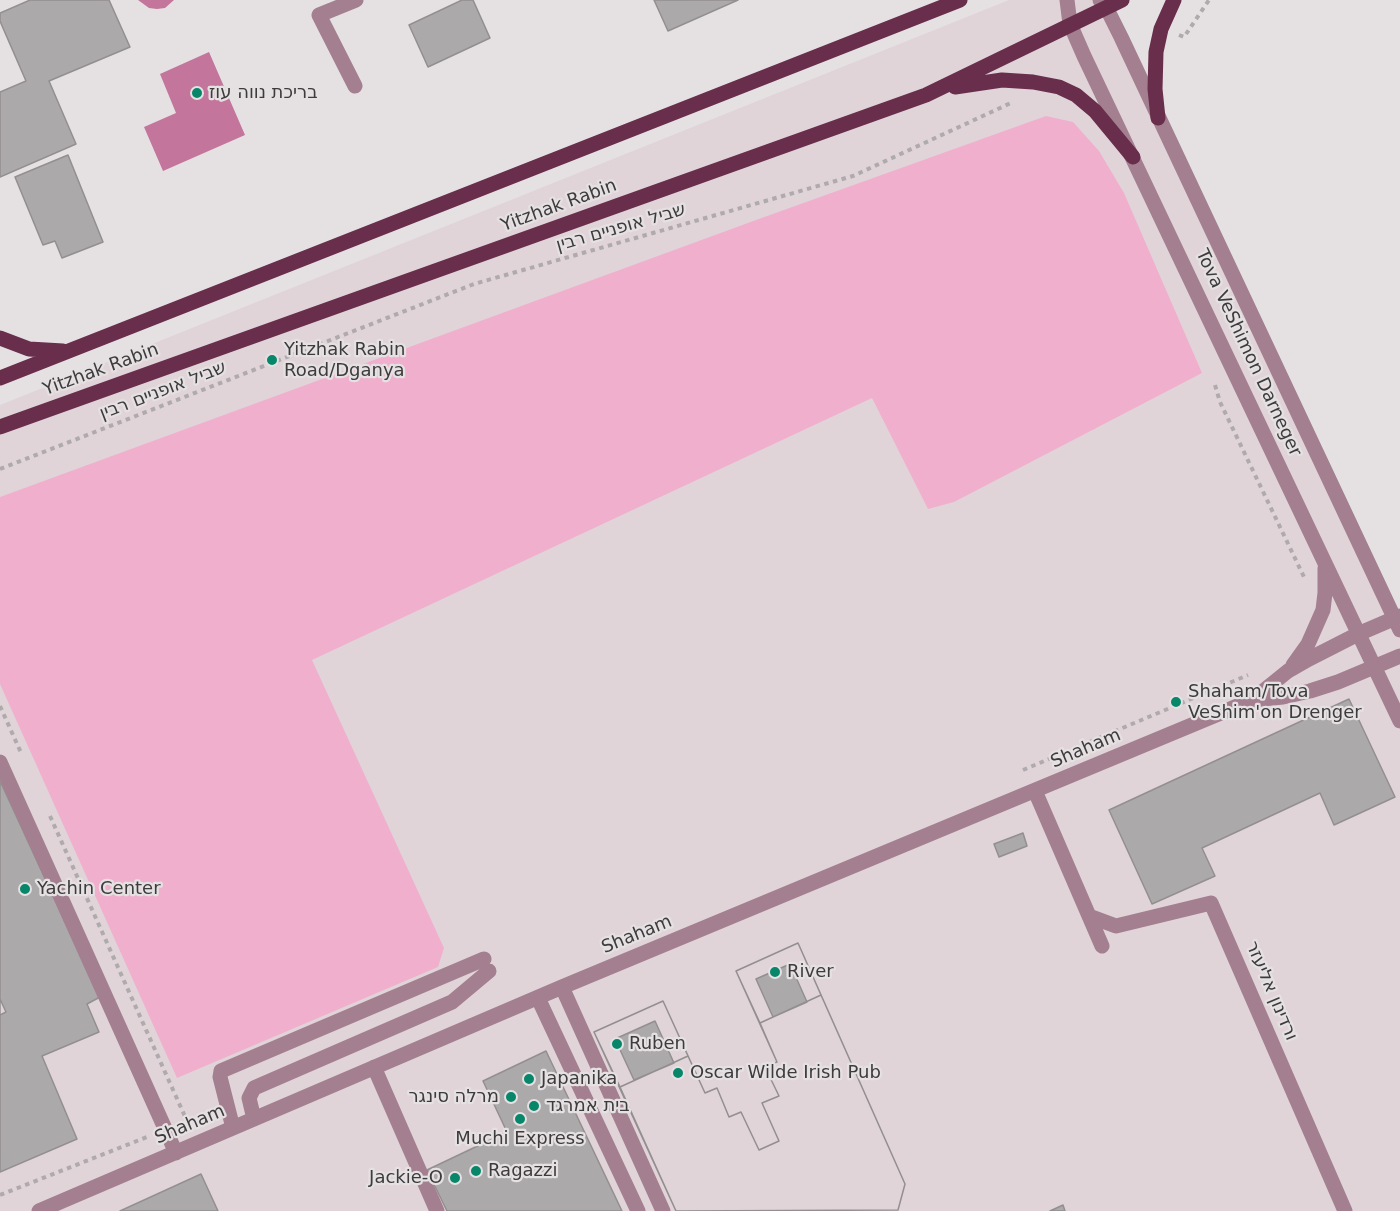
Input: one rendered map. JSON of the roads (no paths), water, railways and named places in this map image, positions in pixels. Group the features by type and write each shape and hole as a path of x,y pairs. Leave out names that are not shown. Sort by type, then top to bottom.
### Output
{"main road":[{"name":"Yitzhak Rabin","path":"0,378 960,0"},
{"name":"Yitzhak Rabin","path":"0,427 926,94 1070,24 1103,4 1122,0"},
{"path":"1158,118 1156,66 1161,29 1174,0"},
{"path":"926,94 969,84 1002,80 1059,87 1076,94 1095,111 1133,157"},
{"path":"0,338 29,349 69,352"}],"street":[{"path":"355,86 319,15 356,0"},
{"name":"Tova VeShimon Darneger","path":"1067,0 1070,24 1400,721"},
{"name":"Tova VeShimon Darneger","path":"1103,4 1398,622"},
{"path":"1288,671 1308,644 1321,616 1325,593 1325,562"},
{"name":"Shaham","path":"39,1211 562,987 1252,700 1288,671 1358,634 1398,622"},
{"name":"Shaham","path":"1252,700 1310,691 1400,657"},
{"path":"0,762 176,1153"},
{"path":"1035,791 1102,946"},
{"name":"ורדינון אליעזר","path":"1089,916 1116,926 1211,903 1345,1211"},
{"path":"233,1128 220,1077 221,1071 486,965 452,1002 254,1088 249,1098 254,1119"},
{"path":"562,987 663,1211"},
{"path":"538,998 638,1211"},
{"path":"374,1067 437,1211"}],"place":[{"name":"בריכת נווה עוז","path":"197,93"},
{"name":"Yitzhak Rabin Road/Dganya","path":"272,360"},
{"name":"Shaham/Tova VeShim'on Drenger","path":"1176,702"},
{"name":"Yachin Center","path":"25,889"},
{"name":"River","path":"775,972"},
{"name":"Ruben","path":"617,1044"},
{"name":"Oscar Wilde Irish Pub","path":"678,1073"},
{"name":"Japanika","path":"529,1079"},
{"name":"מרלה סינגר","path":"511,1097"},
{"name":"בית אמרגד","path":"534,1106"},
{"name":"Muchi Express","path":"520,1119"},
{"name":"Ragazzi","path":"476,1171"},
{"name":"Jackie-O","path":"455,1178"}]}
